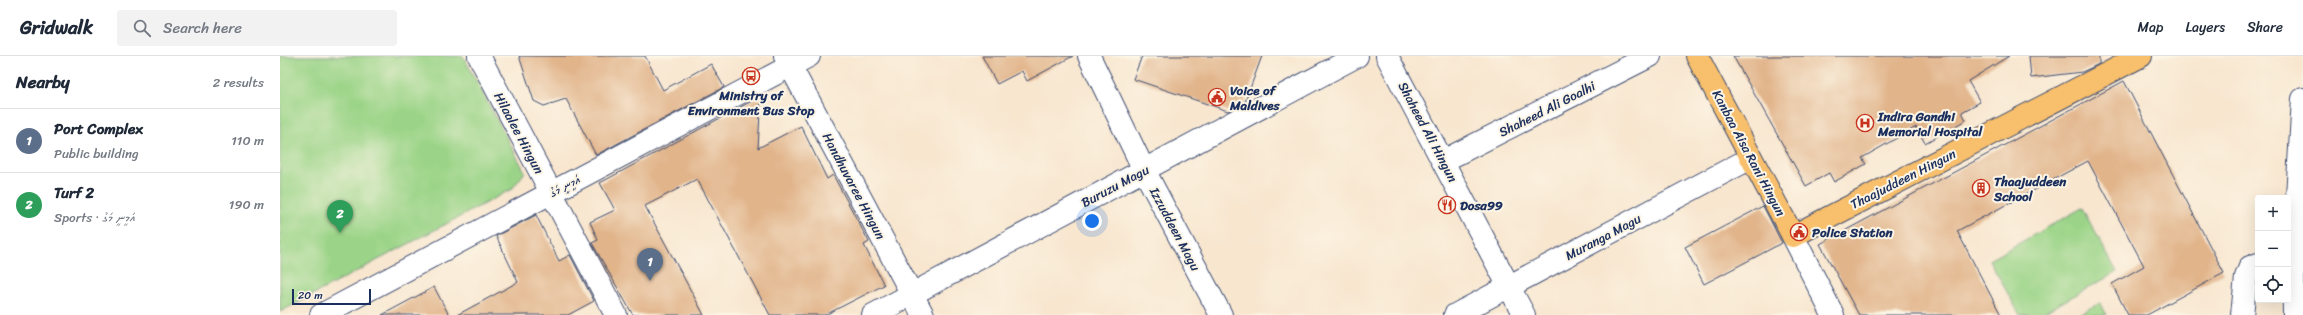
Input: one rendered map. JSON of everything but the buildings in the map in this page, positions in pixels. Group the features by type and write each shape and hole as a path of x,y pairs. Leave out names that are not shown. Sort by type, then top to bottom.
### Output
{"main road":[{"name":"Kanbaa Aisa Rani Hingun","path":"1697,56 1793,236"},
{"name":"Thaajuddeen Hingun","path":"1793,236 2141,56"}],"street":[{"name":"Hilaalee Hingun","path":"479,56 616,315"},
{"name":"Izzuddeen Magu","path":"1089,56 1144,170 1221,315"},
{"name":"Buruzu Magu","path":"873,315 1357,56"},
{"name":"Shaheed Ali Hingun","path":"1387,56 1524,315"},
{"name":"Shaheed Ali Goalhi","path":"1443,161 1650,56"},
{"name":"އަމީނީ މަގު","path":"321,315 551,193 794,59"},
{"name":"Handhuvaree Hingun","path":"794,59 923,315"},
{"path":"2291,249 2303,99"},
{"name":"Muranga Magu","path":"1455,315 1751,158"},
{"name":"Kanbaa Aisa Rani Hingun","path":"1793,236 1833,315"},
{"path":"2242,315 2246,277 2250,267 2255,265"},
{"path":"2290,267 2294,315"}],"green space":[{"path":"280,56 463,56 525,172 512,189 280,312"},
{"path":"2082,208 2117,272 2039,315 2020,315 1989,260"},
{"path":"2100,303 2107,315 2078,315"}],"place":[{"name":"Ministry of Environment Bus Stop","path":"751,76"},
{"name":"Voice of Maldives","path":"1217,97"},
{"name":"Indira Gandhi Memorial Hospital","path":"1865,123"},
{"name":"Thaajuddeen School","path":"1981,188"},
{"name":"Dosa99","path":"1447,205"},
{"name":"Police Station","path":"1799,232"},
{"name":"Turf 2","path":"340,233"},
{"name":"Port Complex","path":"650,281"}]}
